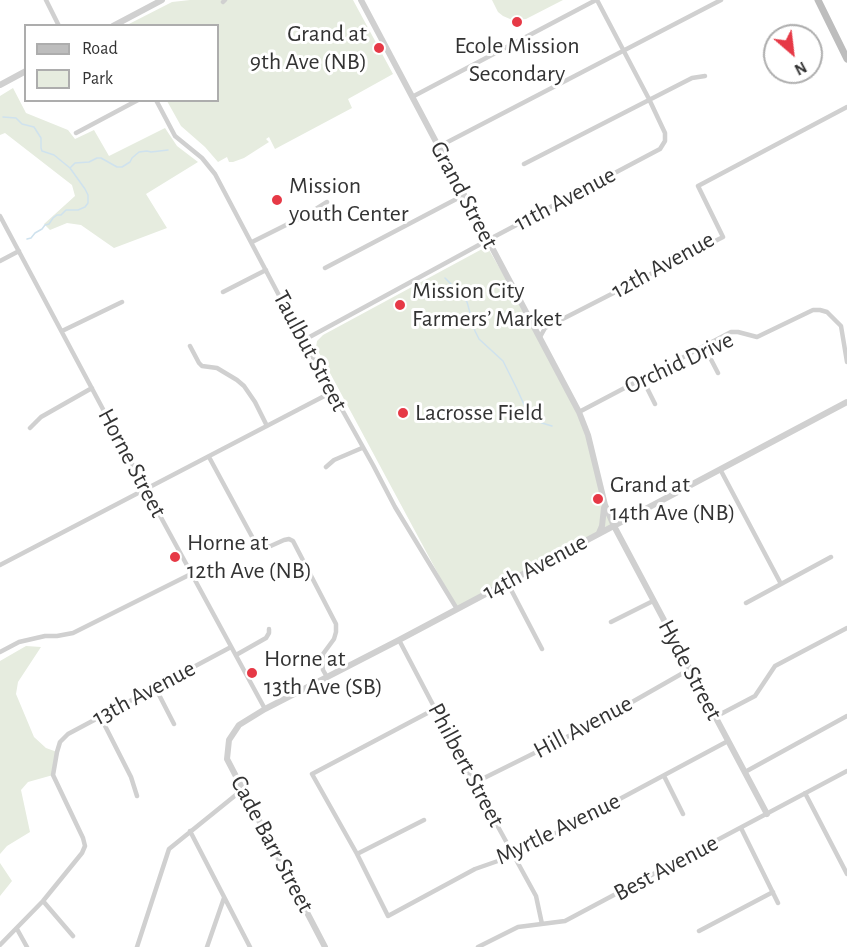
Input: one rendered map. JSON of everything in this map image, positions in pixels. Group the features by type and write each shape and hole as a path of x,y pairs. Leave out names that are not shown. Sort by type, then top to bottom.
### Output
{"main road":[{"path":"818,0 847,59"}],"street":[{"path":"46,0 58,24"},
{"path":"116,24 162,0"},
{"name":"Grand Street","path":"361,0 579,412 588,435 605,505 614,526"},
{"path":"412,97 597,0 650,99"},
{"path":"438,147 720,0"},
{"path":"839,43 847,39"},
{"path":"0,85 24,72"},
{"path":"524,164 692,78 705,76"},
{"name":"11th Avenue","path":"304,340 660,149 665,141 665,133 650,99"},
{"path":"76,133 134,102"},
{"name":"Taulbut Street","path":"157,102 175,136 202,158 215,174 394,507 457,609"},
{"name":"12th Avenue","path":"540,337 545,328 723,237 698,186 847,107"},
{"path":"326,268 464,195"},
{"path":"252,242 327,202"},
{"name":"Horne Street","path":"0,216 264,709"},
{"path":"0,261 19,251"},
{"path":"223,292 266,270"},
{"path":"62,331 122,302"},
{"name":"Orchid Drive","path":"579,412 731,332 754,337 760,336 810,311 820,310 830,315 841,326 847,362"},
{"path":"190,346 202,366 217,368 244,386 267,426"},
{"path":"704,346 718,373"},
{"path":"642,378 656,404"},
{"path":"30,428 41,417 92,388"},
{"path":"0,565 332,392"},
{"name":"14th Avenue","path":"230,740 240,725 264,709 399,640 847,402"},
{"path":"326,467 334,460 362,448"},
{"path":"209,456 256,544 264,549 284,540 293,541 336,624 334,639 323,654 323,670 327,677"},
{"path":"720,470 781,584"},
{"path":"599,534 605,505"},
{"name":"Hyde Street","path":"614,526 767,814"},
{"path":"746,603 831,556"},
{"path":"0,652 19,642 73,633 191,574"},
{"path":"507,582 542,649"},
{"path":"611,622 653,601"},
{"path":"715,717 755,696 775,666 847,628"},
{"path":"236,655 266,638 269,629"},
{"name":"Philbert Street","path":"399,640 474,783 537,896 542,924"},
{"name":"13th Avenue","path":"43,901 82,853 85,846 53,775 60,742 68,734 100,716 231,647"},
{"name":"Hill Avenue","path":"474,783 597,722 690,669"},
{"path":"155,687 174,724"},
{"path":"424,820 357,854 312,774 435,709"},
{"path":"100,716 131,777 137,796"},
{"path":"745,772 847,716"},
{"name":"Cade Barr Street","path":"230,740 227,759 326,947"},
{"name":"Myrtle Avenue","path":"357,854 388,916 475,869 515,855 728,741"},
{"name":"Best Avenue","path":"478,947 518,927 565,921 847,771"},
{"path":"664,776 683,814"},
{"path":"136,947 169,849 242,790"},
{"path":"805,793 847,874"},
{"path":"741,828 778,903"},
{"path":"190,831 250,947"},
{"path":"699,931 772,892"},
{"path":"207,947 224,898"},
{"path":"0,945 43,901 73,936"},
{"path":"17,929 27,947"}],"green space":[{"path":"190,0 353,0 393,74 348,99 352,108 275,149 269,137 266,139 269,142 244,158 229,162 227,157 218,162 181,126 168,102 219,102 219,24 129,24 172,2"},
{"path":"492,0 563,0 526,19 517,20 498,12"},
{"path":"13,88 26,113 68,130 75,139 94,130 109,156 165,128 177,146 198,162 146,194 167,228 114,248 81,225 67,223 50,230 44,224 75,196 72,185 5,133 0,135 0,96"},
{"path":"484,248 489,250 537,332 579,412 614,526 457,609 316,347 317,341 323,335"},
{"path":"26,646 41,647 18,682 16,694 34,737 46,748 57,752 53,775 28,782 21,790 30,832 7,846 0,854 0,661"},
{"path":"0,863 12,881 0,896"}],"waterway":[{"path":"3,117 16,118 22,124 34,127 41,138 42,151 54,155 70,168 75,163 89,162 97,158 122,167 139,152 168,150"},
{"path":"27,239 49,224 57,215 61,215 66,210 78,210 88,203 85,189 70,168"},
{"path":"445,278 467,302 479,339 503,361 531,416 552,426"}],"place":[{"name":"Ecole Mission Secondary","path":"517,22"},
{"name":"Grand at 9th Ave (NB)","path":"379,48"},
{"name":"Mission youth Center","path":"277,200"},
{"name":"Mission City Farmers’ Market","path":"400,305"},
{"name":"Lacrosse Field","path":"403,413"},
{"name":"Grand at 14th Ave (NB)","path":"598,499"},
{"name":"Horne at 12th Ave (NB)","path":"175,557"},
{"name":"Horne at 13th Ave (SB)","path":"252,673"}]}
